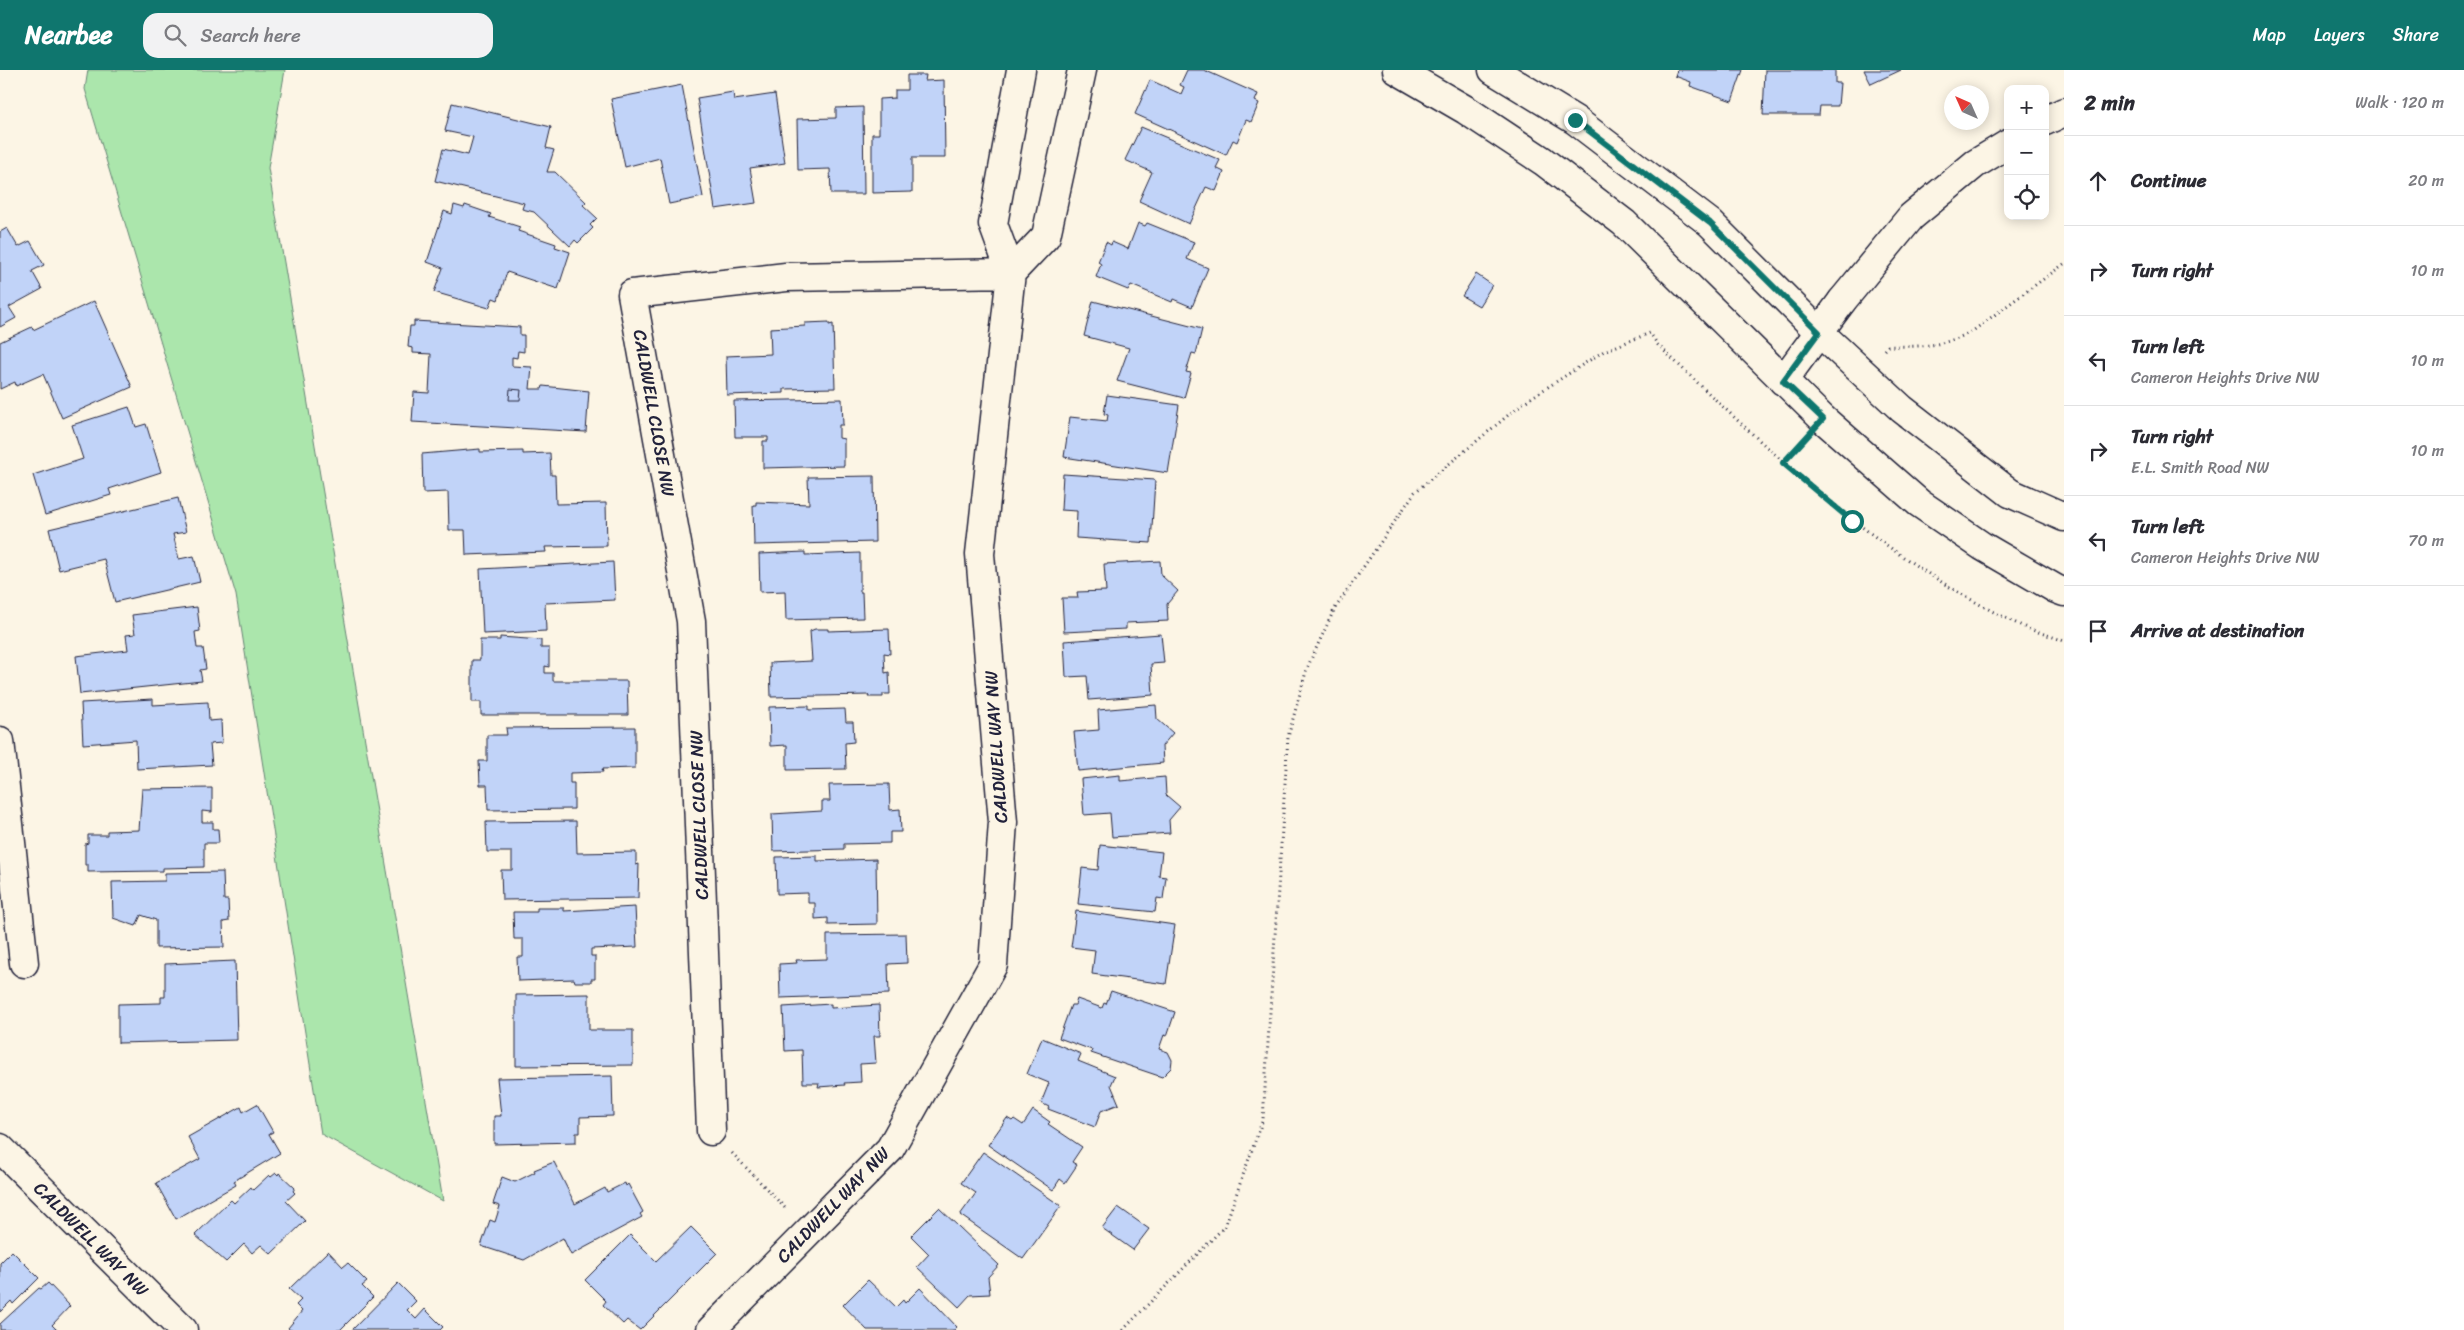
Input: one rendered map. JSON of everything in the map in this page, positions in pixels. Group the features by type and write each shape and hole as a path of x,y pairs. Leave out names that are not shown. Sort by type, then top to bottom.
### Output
{"street":[{"name":"CALDWELL WAY NW","path":"711,1330 890,1149 993,965 1003,822 980,554 1011,273 993,224 1021,70"},
{"path":"1011,273 1046,236 1082,70"},
{"path":"1397,70 1466,110 1543,161 1624,223 1783,381 1919,504 1982,546 2064,592"},
{"path":"1493,70 1575,120 1710,223 1819,332 1902,409 2010,493 2064,517"},
{"path":"2049,119 2064,112"},
{"path":"1783,381 1842,301 1911,217 1974,164 2004,146"},
{"name":"CALDWELL CLOSE NW","path":"711,1131 691,621 632,294 786,277 1011,273"},
{"path":"0,741 24,963"},
{"name":"CALDWELL WAY NW","path":"0,1148 183,1330"}],"path":[{"path":"1864,373 1888,346 1932,346 1947,344 1960,338 2064,264"},
{"path":"1123,1330 1225,1226 1262,1119 1288,737 1307,668 1334,610 1415,492 1523,403 1604,350 1650,332 1658,345 1783,463 1852,521 1945,583 2019,624 2064,641"},
{"path":"1783,463 1823,419"},
{"path":"711,1131 808,1231"}],"green space":[{"path":"88,70 285,70 268,168 443,1201 321,1134 236,595 85,89"}],"building":[{"path":"1187,70 1204,70 1258,94 1255,101 1259,103 1251,122 1246,120 1237,142 1233,140 1226,155 1135,114 1150,80 1181,94 1184,87 1180,85"},
{"path":"1677,70 1743,70 1732,101 1690,86 1691,82 1675,76"},
{"path":"1765,70 1835,70 1835,83 1840,83 1838,106 1820,106 1819,115 1763,115"},
{"path":"1864,70 1901,70 1871,84"},
{"path":"907,75 926,75 925,81 944,80 945,158 912,158 912,192 872,193 872,134 879,134 879,99 895,98 895,90 907,90"},
{"path":"682,85 703,197 669,204 660,158 625,167 611,99"},
{"path":"733,92 734,100 775,94 785,163 750,168 756,203 715,209 697,98"},
{"path":"452,103 551,127 546,148 554,150 547,172 555,172 586,202 583,205 597,218 590,225 593,228 578,243 575,240 570,246 534,212 522,209 524,203 435,181 443,149 468,155 473,137 445,131"},
{"path":"863,107 864,194 831,194 830,169 798,170 797,119 836,118 836,108"},
{"path":"1141,127 1220,160 1216,168 1224,172 1216,191 1206,187 1189,224 1139,201 1152,172 1125,160"},
{"path":"454,205 464,208 465,205 491,214 489,217 520,227 518,231 556,244 555,247 570,252 558,289 507,272 498,300 493,298 489,308 434,292 443,268 427,262 444,211 452,214"},
{"path":"1138,223 1145,226 1147,223 1194,242 1187,259 1208,268 1192,307 1173,299 1172,302 1131,285 1128,290 1096,277 1101,264 1098,262 1106,242 1111,245 1112,242 1128,249"},
{"path":"7,228 18,247 30,241 44,265 32,271 42,289 9,307 16,318 0,327 0,232"},
{"path":"1476,274 1492,285 1479,306 1462,296"},
{"path":"94,301 132,387 62,418 43,374 16,386 15,382 0,389 0,342 32,327 33,330"},
{"path":"1093,301 1202,329 1196,354 1192,353 1186,372 1191,373 1184,398 1117,381 1129,348 1084,336"},
{"path":"414,321 520,327 520,335 524,335 524,352 518,351 517,358 512,357 512,366 532,367 530,389 542,389 543,386 589,391 586,432 412,422 414,392 429,393 431,354 413,353 413,348 408,347 410,326 414,326"},
{"path":"829,322 829,325 833,324 835,388 784,389 784,393 727,395 726,356 771,354 770,328 805,326 805,323"},
{"path":"510,389 521,390 520,400 509,400"},
{"path":"1107,395 1179,405 1168,473 1064,457 1070,417 1107,421 1108,415 1104,414"},
{"path":"842,399 843,425 839,425 839,438 844,439 844,466 763,468 763,441 768,441 768,437 735,437 734,401"},
{"path":"129,407 136,427 146,424 161,472 109,489 111,495 45,515 33,475 83,459 72,425"},
{"path":"480,449 480,452 523,451 523,454 550,453 551,475 555,475 556,504 606,503 607,546 545,547 546,552 466,555 465,530 449,530 448,492 423,493 422,454"},
{"path":"1063,474 1155,480 1151,543 1076,538 1077,511 1061,510"},
{"path":"874,476 875,542 754,545 753,505 756,505 756,502 809,504 808,477"},
{"path":"178,498 186,532 173,534 179,559 194,556 200,582 115,602 104,559 59,570 49,529"},
{"path":"805,552 805,555 860,553 860,592 862,592 863,618 786,620 785,591 760,592 759,554"},
{"path":"1160,561 1161,575 1178,591 1167,604 1168,621 1126,623 1126,629 1064,632 1062,598 1078,598 1077,592 1106,591 1104,564"},
{"path":"613,562 615,600 545,603 546,631 483,634 480,569"},
{"path":"197,607 200,631 195,632 197,648 203,648 206,669 200,670 202,681 80,694 76,656 128,650 126,635 135,634 132,615"},
{"path":"828,629 828,631 889,629 890,654 884,653 885,673 889,672 890,694 883,694 883,697 868,697 869,695 771,697 770,663 812,661 810,631"},
{"path":"1161,634 1164,663 1151,664 1153,695 1089,700 1087,676 1066,677 1064,641"},
{"path":"500,637 541,640 541,648 549,648 549,667 545,666 545,673 553,673 553,681 627,681 628,715 481,715 481,702 472,702 472,660 480,660 480,640 500,640"},
{"path":"153,699 153,705 208,702 209,721 221,720 222,743 210,744 212,765 137,769 136,740 83,744 81,703"},
{"path":"1156,705 1157,719 1173,733 1162,746 1163,763 1078,771 1074,732 1099,730 1098,710"},
{"path":"809,706 809,710 845,709 846,722 853,722 854,742 845,743 846,769 787,770 787,745 770,746 769,707"},
{"path":"635,727 635,768 602,769 603,772 570,773 570,783 574,783 574,809 488,810 487,785 480,785 479,761 487,761 487,735 507,735 506,728"},
{"path":"1120,775 1120,781 1165,777 1166,795 1180,807 1169,820 1170,833 1112,837 1110,813 1084,815 1081,779"},
{"path":"889,784 890,810 900,809 901,832 890,832 890,843 844,844 844,849 773,851 772,814 822,811 822,801 830,801 829,785"},
{"path":"212,788 212,812 202,811 202,822 213,822 213,829 218,829 219,843 204,843 204,867 163,868 163,871 88,872 88,865 85,865 85,844 88,843 88,835 107,835 107,831 139,830 142,789"},
{"path":"576,821 577,853 636,852 636,865 639,864 638,898 502,900 501,870 512,870 512,852 487,852 486,822"},
{"path":"1100,845 1162,852 1159,876 1166,877 1163,899 1157,898 1155,912 1078,904 1082,868 1098,870"},
{"path":"817,856 817,861 876,859 877,924 828,925 828,918 815,919 815,903 808,903 808,893 777,894 776,857"},
{"path":"223,872 224,900 228,900 229,921 223,922 224,947 156,948 156,920 141,915 136,926 113,918 112,882 165,881 165,873"},
{"path":"635,907 637,947 591,949 591,956 595,956 595,979 591,979 591,982 575,982 574,979 518,981 517,957 523,957 523,939 514,939 513,912 537,912 537,908 564,908 564,911"},
{"path":"1076,911 1175,925 1166,984 1092,974 1095,950 1071,947"},
{"path":"906,934 907,963 888,964 889,994 780,998 779,964 797,963 796,960 827,959 827,935"},
{"path":"235,961 237,1040 118,1043 118,1004 161,1003 161,997 165,997 165,964"},
{"path":"1111,991 1175,1012 1167,1036 1164,1035 1159,1049 1168,1052 1172,1060 1171,1068 1162,1077 1091,1053 1092,1050 1059,1038 1071,1005 1075,1005 1077,999 1102,1008 1104,1003 1106,1004"},
{"path":"589,994 589,1030 633,1030 633,1065 516,1066 516,995"},
{"path":"831,1004 831,1008 879,1005 880,1036 874,1036 876,1063 860,1064 861,1082 818,1087 819,1083 803,1083 802,1050 785,1051 783,1007"},
{"path":"1042,1038 1081,1054 1078,1061 1115,1076 1111,1085 1119,1104 1101,1111 1095,1127 1048,1109 1049,1107 1041,1103 1049,1083 1027,1074"},
{"path":"612,1076 613,1116 580,1117 580,1133 576,1133 576,1142 494,1144 494,1116 501,1116 497,1078"},
{"path":"257,1104 273,1132 269,1134 280,1153 234,1181 236,1185 176,1219 156,1183 200,1159 188,1137 241,1107 243,1112"},
{"path":"1033,1110 1050,1122 1048,1124 1082,1147 1072,1162 1077,1165 1065,1183 1060,1179 1053,1190 988,1145 1007,1118 1012,1121 1014,1119 1023,1125"},
{"path":"983,1152 1061,1206 1023,1259 960,1215 976,1193 961,1183"},
{"path":"554,1162 575,1204 605,1188 607,1192 625,1183 626,1186 628,1184 643,1212 640,1214 642,1217 571,1255 563,1238 524,1260 481,1246 490,1220 495,1222 500,1206 493,1204 502,1177 515,1182 535,1172 534,1170"},
{"path":"276,1173 278,1175 279,1173 295,1188 293,1191 295,1193 286,1201 305,1221 271,1254 261,1245 252,1253 244,1244 226,1262 195,1235 231,1200 234,1203 251,1187 253,1190 269,1175 271,1177"},
{"path":"1118,1207 1149,1229 1133,1250 1102,1228"},
{"path":"939,1208 999,1265 988,1277 990,1294 970,1295 959,1307 917,1267 929,1254 911,1236"},
{"path":"691,1227 717,1253 640,1330 627,1320 623,1324 603,1305 606,1301 585,1280 630,1235 656,1261"},
{"path":"12,1251 39,1278 13,1304 11,1301 0,1312 0,1263"},
{"path":"328,1251 343,1267 348,1263 367,1282 362,1286 373,1297 340,1330 290,1330 288,1328 302,1311 296,1305 301,1300 289,1289"},
{"path":"868,1280 896,1307 903,1300 905,1303 920,1288 957,1327 954,1330 867,1330 843,1305"},
{"path":"48,1283 70,1306 52,1325 57,1330 0,1330 0,1324 39,1288 41,1289"},
{"path":"398,1283 416,1301 407,1310 416,1319 425,1309 443,1327 440,1330 352,1330"}],"route":[{"path":"1575,120 1710,223 1819,332 1783,381 1823,419 1783,463 1852,521"}]}
